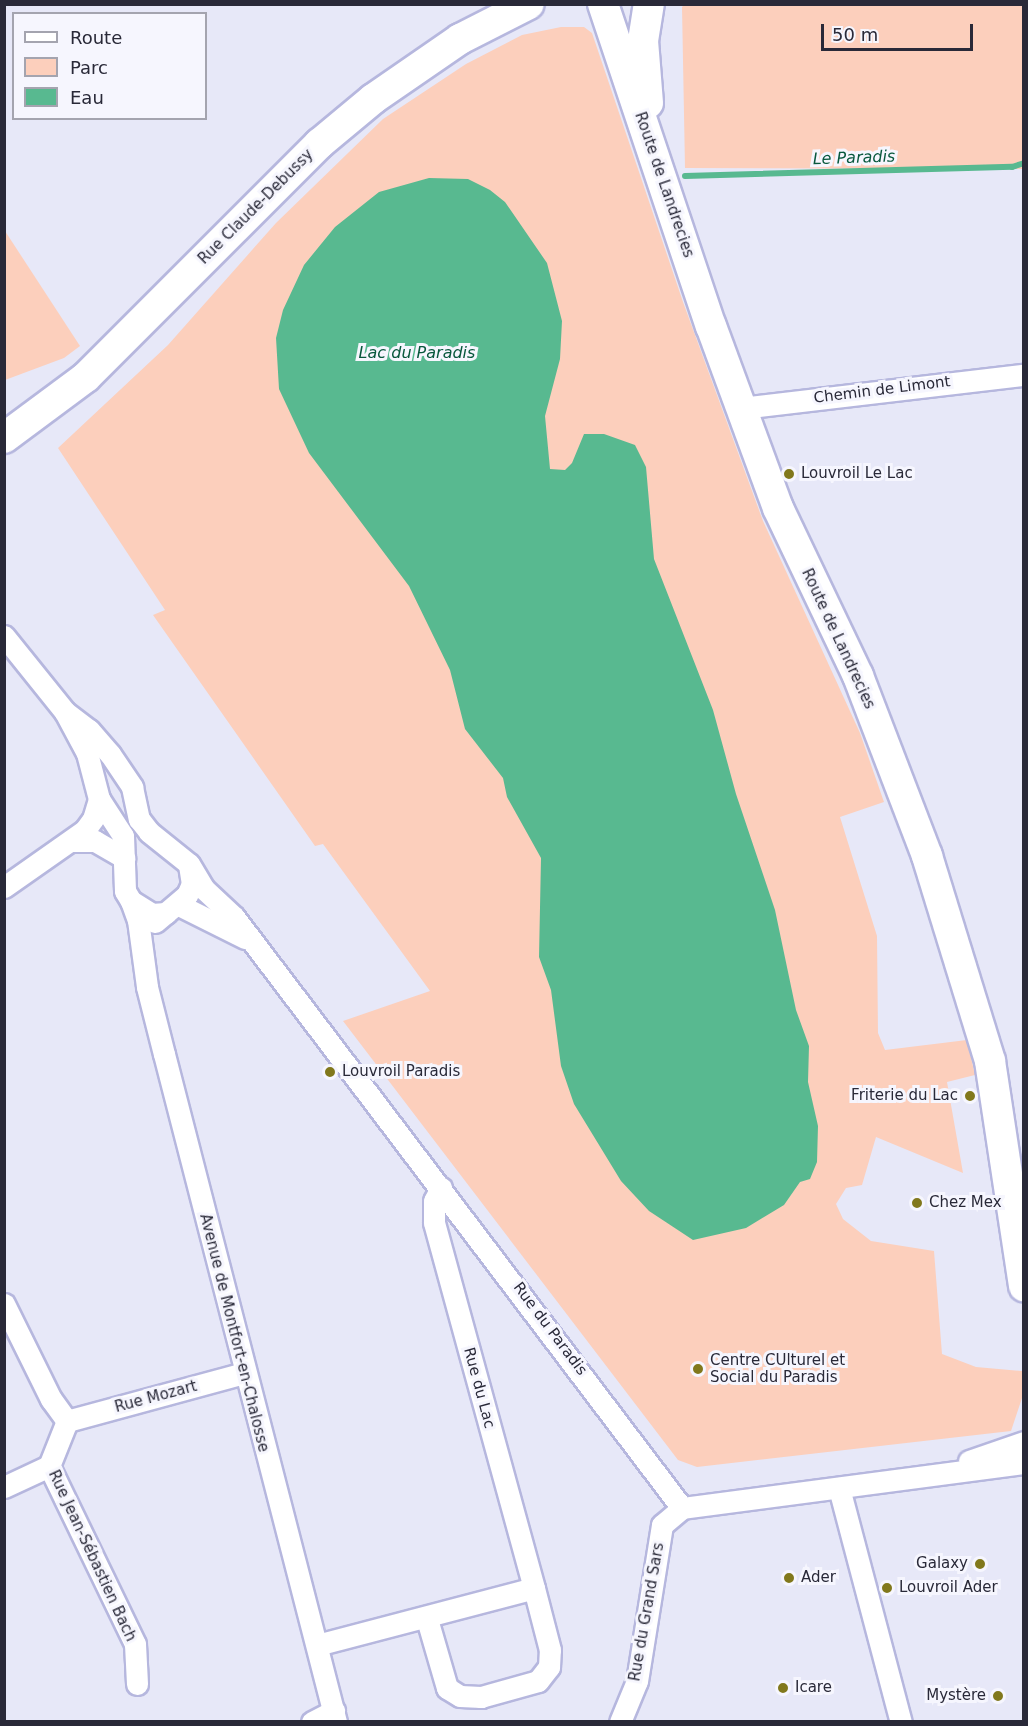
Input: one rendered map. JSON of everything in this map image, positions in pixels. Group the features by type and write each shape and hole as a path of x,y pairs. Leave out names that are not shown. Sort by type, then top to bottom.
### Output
{"main road":[{"name":"Rue Claude-Debussy","path":"4,438 86,377 243,218 372,99 450,45 529,4"},
{"name":"Route de Landrecies","path":"603,4 741,408 778,508 858,676 892,762 981,1023 1009,1173 1023,1286"},
{"path":"649,4 643,41 651,148"}],"street":[{"name":"Chemin de Limont","path":"741,408 1023,375"},
{"path":"4,636 65,712 87,753 97,790"},
{"path":"65,712 89,730 132,787 139,819 161,843 189,864 192,884 173,909 150,928 141,943"},
{"path":"4,887 73,841 93,819 97,790 106,772 121,772"},
{"name":"Avenue de Montfort-en-Chalosse","path":"97,790 123,836 125,891 131,901 141,943 147,987 244,1373 335,1716"},
{"path":"73,841 95,841 125,858"},
{"name":"Rue du Paradis","path":"189,864 204,889 234,917 254,943 682,1508"},
{"name":"Rue du Paradis","path":"131,901 152,914 173,909 254,943"},
{"name":"Rue du Lac","path":"427,1618 447,1688 460,1696 481,1697 538,1681 549,1667 550,1650 534,1587 434,1222 434,1201 441,1188"},
{"path":"4,1304 51,1399 67,1421"},
{"name":"Rue Mozart","path":"67,1421 244,1373"},
{"name":"Rue Jean-Sébastien Bach","path":"67,1421 49,1466 135,1644 137,1684"},
{"path":"944,1471 1016,1444 1023,1425"},
{"path":"682,1508 839,1488 944,1471 1023,1463"},
{"path":"4,1487 49,1466"},
{"path":"839,1488 901,1722"},
{"name":"Rue du Grand Sars","path":"620,1722 637,1681 662,1525 682,1508"},
{"path":"317,1646 427,1618 534,1587"},
{"path":"312,1722 335,1716"}],"green space":[{"path":"685,4 1023,5 1023,169 685,168 682,7"},
{"path":"561,27 584,27 592,33 683,302 763,521 860,733 884,802 840,817 877,936 878,1033 885,1050 967,1040 975,1075 947,1082 963,1173 876,1137 862,1185 846,1188 836,1204 843,1219 871,1241 934,1251 942,1354 976,1367 1022,1371 1023,1395 1011,1431 697,1467 678,1460 343,1021 430,991 323,844 315,846 153,615 165,610 58,448 168,345 276,223 383,119 466,64 522,35"},
{"path":"5,231 80,346 64,358 5,380"}],"water":[{"name":"Lac du Paradis","path":"429,178 468,179 490,190 505,202 547,263 562,321 560,359 545,416 550,469 565,470 572,463 584,434 604,434 635,445 646,467 654,559 713,710 736,794 775,910 796,1010 809,1046 808,1082 818,1126 817,1162 810,1179 800,1182 784,1205 746,1228 693,1240 649,1211 621,1181 574,1104 561,1066 551,990 539,957 541,858 507,797 503,778 465,729 450,670 409,586 309,453 279,389 276,338 283,310 304,265 335,227 379,192"}],"waterway":[{"name":"Le Paradis","path":"685,176 1012,167 1024,163"}],"place":[{"name":"Louvroil Le Lac","path":"789,474"},
{"name":"Louvroil Paradis","path":"330,1072"},
{"name":"Friterie du Lac","path":"970,1096"},
{"name":"Chez Mex","path":"917,1203"},
{"name":"Centre CUlturel et Social du Paradis","path":"698,1369"},
{"name":"Galaxy","path":"980,1564"},
{"name":"Ader","path":"789,1578"},
{"name":"Louvroil Ader","path":"887,1588"},
{"name":"Icare","path":"783,1688"},
{"name":"Mystère","path":"998,1696"}]}
